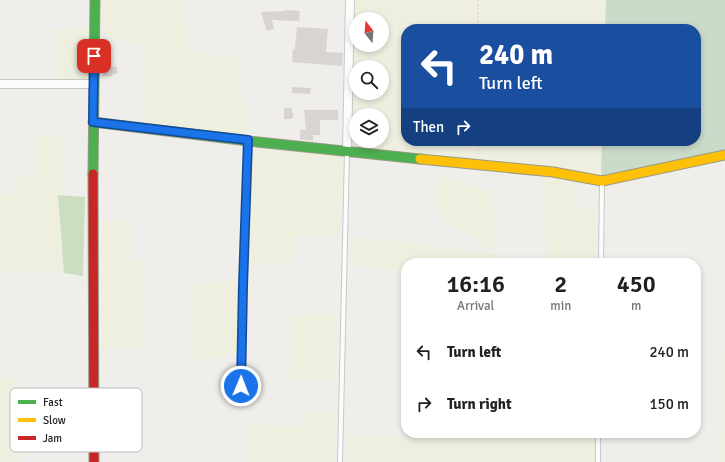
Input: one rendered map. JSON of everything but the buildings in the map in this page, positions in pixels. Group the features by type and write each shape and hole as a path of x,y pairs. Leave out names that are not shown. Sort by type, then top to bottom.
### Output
{"street":[{"path":"94,388 93,122 95,0"},
{"path":"347,151 350,0"},
{"path":"0,84 94,84"},
{"path":"93,122 347,151 553,172 602,181 725,155"},
{"path":"94,452 94,462"}],"lane":[{"path":"241,386 248,140"},
{"path":"340,462 347,151"},
{"path":"601,258 602,181"},
{"path":"598,438 598,462"}],"path":[{"path":"478,0 478,24"},
{"path":"478,146 478,155"}],"green space":[{"path":"101,0 185,0 188,52 237,57 248,136 145,126 145,46 139,43 103,36"},
{"path":"354,0 606,0 605,24 401,24 401,146 602,146 601,177 548,167 486,160 351,149 389,148 389,108 352,108 352,100 389,100 389,60 353,60 353,52 389,52 389,12 354,12"},
{"path":"606,0 725,0 725,150 601,177 602,146 701,146 701,24 605,24"},
{"path":"55,29 91,29 90,81 57,81"},
{"path":"36,135 63,136 63,195 58,195 64,273 0,272 0,195 14,195 16,177 36,176"},
{"path":"251,147 342,157 340,235 294,236 291,262 247,266"},
{"path":"542,176 569,179 577,182 576,207 596,210 595,258 548,258"},
{"path":"446,177 492,192 495,253 437,215 435,178"},
{"path":"58,195 85,197 83,276 64,273"},
{"path":"101,220 132,220 130,261 146,262 145,349 101,348"},
{"path":"350,237 411,243 501,255 502,258 401,258 401,271 350,264"},
{"path":"239,281 239,349 217,359 192,359 193,283"},
{"path":"336,313 334,381 290,378 292,316"},
{"path":"725,345 725,462 722,462 723,346"},
{"path":"17,377 17,388 10,388 10,452 19,452 19,462 0,462 0,378"},
{"path":"303,412 334,414 334,462 246,462 247,423 301,427"},
{"path":"347,434 401,438 598,438 598,462 347,462"}],"traffic: fast":[{"path":"93,174 95,0"},
{"path":"93,122 248,141 420,159"}],"traffic: slow":[{"path":"420,159 553,172 602,181 725,155"}],"traffic: jam":[{"path":"93,174 94,388"},
{"path":"94,452 94,462"}],"route":[{"path":"94,56 93,122 248,140 241,386"}]}
